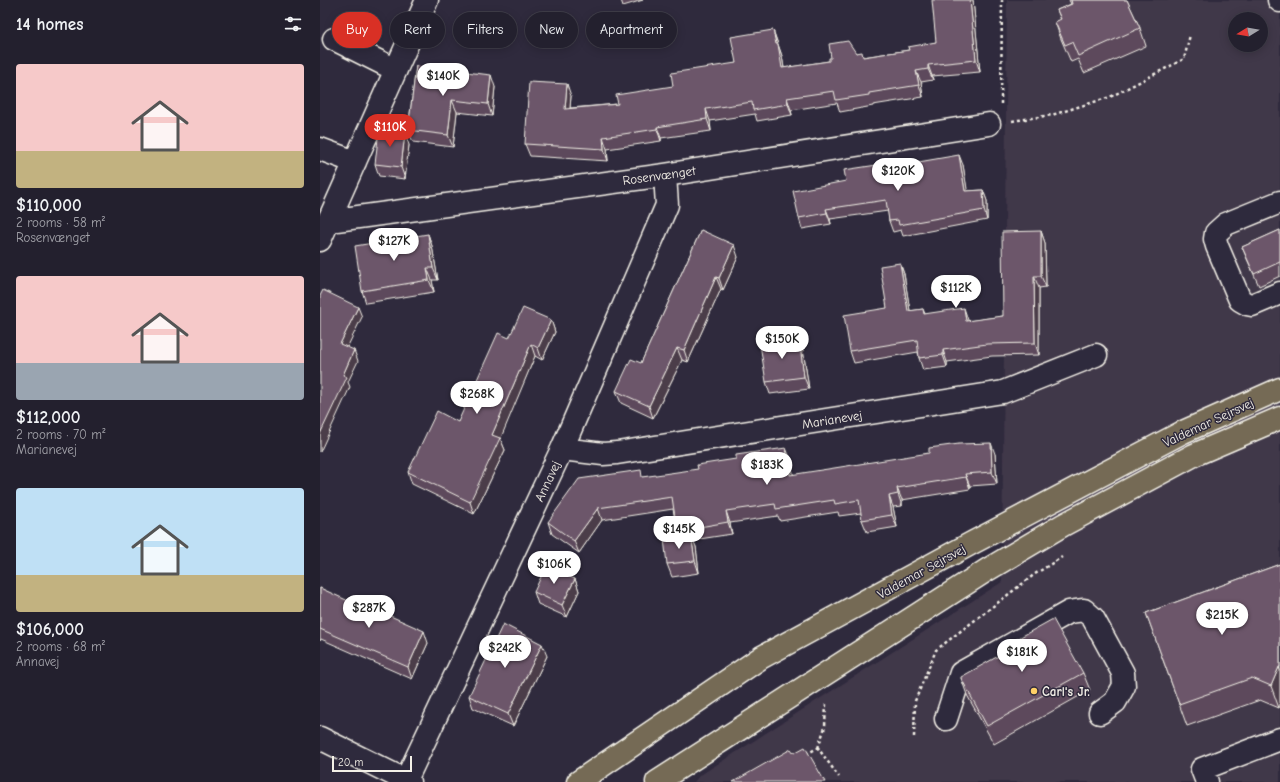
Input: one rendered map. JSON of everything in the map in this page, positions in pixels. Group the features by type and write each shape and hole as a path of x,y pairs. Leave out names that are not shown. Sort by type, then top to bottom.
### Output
{"main road":[{"name":"Valdemar Sejrsvej","path":"578,782 762,657 972,543 1176,436 1280,389"},
{"name":"Valdemar Sejrsvej","path":"657,782 987,570 1062,525 1194,455 1280,418"}],"street":[{"name":"Rosenvænget","path":"324,231 427,0"},
{"path":"352,48 396,70"},
{"name":"Rosenvænget","path":"324,231 664,175 995,123"},
{"path":"320,149 355,162"},
{"name":"Annavej","path":"407,781 562,449 667,205 664,175"},
{"path":"1280,202 1226,224 1216,233 1215,239 1240,300 1252,305 1280,293"},
{"name":"Marianevej","path":"562,449 603,454 617,453 1003,392 1096,355"},
{"path":"946,719 961,673 1069,612 1084,610 1093,618 1123,673 1124,686 1118,697 1115,702 1100,713"},
{"path":"320,738 407,781"},
{"path":"1207,782 1202,769 1280,739"}],"path":[{"path":"1002,0 995,123 1052,115 1110,97 1184,59 1190,35"},
{"path":"914,737 915,701 936,650 1035,574 1066,554"},
{"path":"804,755 818,748 825,728 827,672"},
{"path":"818,748 839,777"}],"shaded area":[{"path":"1007,0 1280,0 1280,782 694,782 699,776 1002,582"}],"building":[{"path":"932,0 970,0 976,60 928,65 928,69 916,71 919,85 836,100 834,91 787,98 788,104 753,110 752,102 706,109 707,119 657,127 657,129 603,137 604,149 525,144 529,82 567,84 565,109 618,104 616,95 673,86 671,73 736,63 731,37 773,30 776,44 778,44 782,68 829,61 829,58 831,58 829,44 848,41 856,53 862,52 863,57 909,50 908,47 936,42"},
{"path":"1071,0 1127,0 1140,28 1078,56 1072,42 1065,45 1055,22 1061,19 1057,10 1072,4"},
{"path":"416,66 491,75 488,104 452,100 448,135 408,130"},
{"path":"379,130 405,133 401,167 375,164"},
{"path":"959,155 965,191 983,190 984,210 899,225 898,220 889,221 886,200 826,209 827,213 799,218 793,191 846,181 844,170 877,165 878,169"},
{"path":"701,230 734,245 719,278 716,277 684,350 677,348 649,406 616,391 631,359 641,363"},
{"path":"1280,230 1280,262 1254,274 1242,247"},
{"path":"1041,231 1041,276 1034,276 1035,343 987,344 943,350 943,355 919,358 917,340 850,351 844,315 887,308 880,266 900,263 908,311 923,309 924,314 964,308 966,321 1003,316 1002,232"},
{"path":"428,234 433,268 427,268 429,280 362,291 355,246"},
{"path":"323,290 358,307 340,344 354,350 343,375 347,377 320,434 320,296"},
{"path":"523,308 551,320 538,348 531,344 492,435 500,438 470,502 408,472 437,411 458,422 498,333 509,338"},
{"path":"799,338 804,377 766,382 760,344"},
{"path":"991,443 992,472 965,474 966,477 897,488 898,494 889,496 892,515 862,520 859,500 835,504 834,500 776,509 775,504 726,511 728,522 677,531 672,497 598,508 574,541 548,522 579,479 641,470 642,477 698,469 697,465 736,459 736,455 786,448 790,475 929,453 929,448 959,444"},
{"path":"691,535 695,561 667,564 664,539"},
{"path":"1280,564 1280,667 1271,686 1252,678 1179,704 1146,613"},
{"path":"546,566 575,579 562,605 534,592"},
{"path":"320,588 366,609 368,606 424,631 408,667 320,629"},
{"path":"1053,619 1083,673 987,726 961,677 1002,654 999,649"},
{"path":"503,624 542,644 508,714 469,696"},
{"path":"805,747 825,782 733,782 791,749 794,753"}],"place":[{"name":"Carl's Jr.","path":"1034,691"}]}
